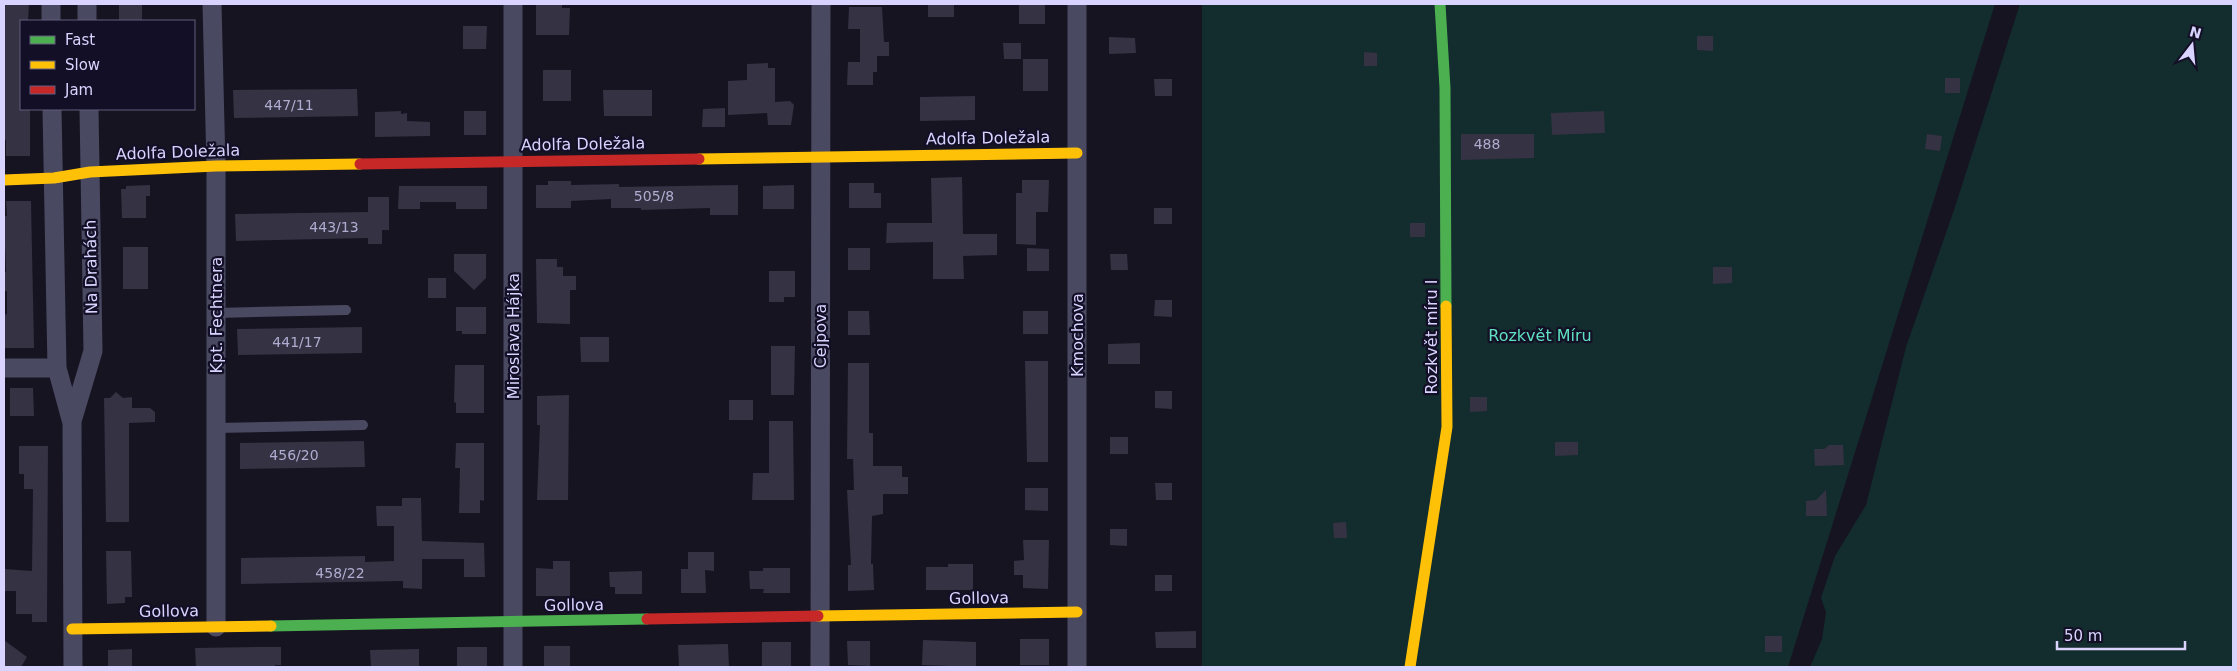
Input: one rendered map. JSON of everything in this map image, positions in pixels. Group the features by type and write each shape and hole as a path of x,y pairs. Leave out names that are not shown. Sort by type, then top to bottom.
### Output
{"street":[{"path":"51,4 51,20"},
{"path":"87,4 87,20"},
{"name":"Kpt. Fechtnera","path":"212,4 216,166 216,627"},
{"name":"Miroslava Hájka","path":"513,4 513,667"},
{"name":"Cejpova","path":"820,667 821,4"},
{"name":"Kmochova","path":"1077,4 1077,667"},
{"name":"Rozkvět míru I","path":"1410,667 1447,427 1445,88 1440,4"},
{"name":"Na Drahách","path":"52,110 57,368 72,423 72,667"},
{"name":"Na Drahách","path":"72,423 93,351 89,110"},
{"name":"Adolfa Doležala","path":"4,180 54,178 90,172 216,166 1077,153"},
{"path":"4,368 57,368"},
{"name":"Gollova","path":"72,629 1077,612"}],"lane":[{"path":"216,312 346,310"},
{"path":"215,428 363,425"}],"green space":[{"name":"Rozkvět Míru","path":"1202,4 1995,4 1788,667 1202,667"},
{"path":"2020,4 2233,4 2233,667 1810,667 1822,639 1826,612 1821,598 1835,556 1866,505 1906,347 1954,210"}],"building":[{"path":"4,4 29,4 28,20 20,20 20,110 30,110 30,156 6,156 6,140 4,140"},
{"path":"119,4 142,4 142,20 119,20"},
{"path":"536,4 562,4 562,8 570,8 569,35 536,35"},
{"path":"928,4 954,4 954,17 928,17"},
{"path":"1019,4 1045,4 1045,24 1019,24"},
{"path":"849,7 882,7 884,42 889,42 889,56 877,56 877,72 873,72 873,85 847,85 848,62 860,62 860,29 848,29"},
{"path":"463,26 487,26 486,49 463,49"},
{"path":"1697,36 1713,36 1713,51 1697,50"},
{"path":"1109,37 1135,38 1136,53 1109,54"},
{"path":"1003,43 1021,43 1021,59 1004,59"},
{"path":"1364,52 1377,53 1377,66 1364,66"},
{"path":"1023,59 1048,59 1048,91 1023,91"},
{"path":"768,63 768,68 775,68 775,102 790,101 794,105 791,125 768,125 767,113 728,115 728,81 747,80 747,64"},
{"path":"543,70 571,70 571,101 543,101"},
{"path":"1945,78 1960,78 1960,93 1945,93"},
{"path":"1154,79 1172,79 1172,96 1155,96"},
{"path":"357,89 358,116 234,118 233,90"},
{"path":"603,90 652,90 652,116 604,116"},
{"path":"975,96 975,120 920,121 920,97"},
{"path":"725,108 725,127 702,127 703,109"},
{"path":"401,111 401,114 407,113 407,121 430,122 430,136 375,137 375,112"},
{"path":"464,111 486,111 486,135 464,135"},
{"path":"1604,111 1605,133 1552,135 1551,113"},
{"path":"1461,134 1534,134 1534,158 1461,160"},
{"path":"1927,134 1942,136 1940,151 1925,149"},
{"path":"962,177 963,234 997,234 997,255 963,256 964,279 933,279 933,242 886,243 887,223 932,223 931,178"},
{"path":"1022,180 1049,180 1048,212 1036,212 1036,245 1016,244 1016,193 1022,193"},
{"path":"548,181 571,181 571,185 619,184 619,187 738,185 738,215 710,215 710,208 641,210 641,208 611,208 611,199 571,201 571,208 536,208 536,185 548,185"},
{"path":"849,183 874,183 874,193 881,193 881,208 849,208"},
{"path":"150,185 150,196 146,196 146,218 122,218 121,189 126,189 126,186"},
{"path":"794,185 794,209 763,209 763,186"},
{"path":"399,186 487,186 487,209 456,209 456,202 420,202 420,209 398,209"},
{"path":"368,197 389,197 389,230 382,230 382,244 368,244 368,238 236,241 235,214 368,212"},
{"path":"6,201 31,201 34,348 4,348 4,315 7,314 7,291 4,291 4,272 6,272 4,216 7,216"},
{"path":"1154,208 1172,208 1172,224 1154,224"},
{"path":"1410,223 1425,223 1425,237 1410,237"},
{"path":"123,247 148,247 148,289 123,289"},
{"path":"848,248 870,248 870,270 848,270"},
{"path":"1027,248 1049,249 1049,271 1027,271"},
{"path":"454,254 486,254 486,278 474,290 454,271"},
{"path":"1110,254 1127,254 1128,270 1111,270"},
{"path":"536,259 557,259 557,267 563,267 563,276 576,276 576,290 570,290 570,324 537,323"},
{"path":"1713,267 1732,267 1732,283 1713,284"},
{"path":"769,271 795,271 795,297 784,297 784,302 769,302"},
{"path":"428,278 446,278 446,298 428,298"},
{"path":"1155,300 1172,300 1172,317 1154,316"},
{"path":"456,307 486,307 486,334 462,334 462,331 456,331"},
{"path":"848,311 869,311 870,335 848,335"},
{"path":"1023,311 1048,311 1048,334 1023,334"},
{"path":"362,327 362,353 238,355 237,329"},
{"path":"580,337 609,337 609,362 581,362"},
{"path":"1140,343 1140,364 1108,364 1108,344"},
{"path":"771,346 795,346 794,395 771,395"},
{"path":"1025,361 1048,361 1048,462 1027,462"},
{"path":"848,363 869,363 869,433 873,433 873,466 902,466 902,477 908,477 908,494 883,494 883,514 872,516 871,564 873,564 874,590 848,591 848,565 851,565 847,490 854,490 853,459 847,459"},
{"path":"455,365 484,365 484,413 456,413 456,402 454,403"},
{"path":"10,388 33,388 34,416 10,416"},
{"path":"1155,391 1172,391 1172,409 1155,408"},
{"path":"116,392 123,398 132,397 132,408 150,408 155,412 155,422 129,423 129,522 106,522 104,398 110,398"},
{"path":"569,395 568,500 537,500 540,425 537,425 537,396"},
{"path":"1470,397 1487,397 1487,411 1470,412"},
{"path":"729,400 753,400 753,420 729,420"},
{"path":"769,421 793,421 794,500 752,500 753,473 769,473"},
{"path":"1110,437 1128,437 1128,454 1110,454"},
{"path":"364,441 365,467 240,469 240,443"},
{"path":"1555,442 1578,442 1578,455 1555,456"},
{"path":"456,443 484,443 484,501 480,500 480,513 459,513 460,468 455,468"},
{"path":"1829,445 1843,445 1844,465 1815,466 1814,449 1824,449"},
{"path":"19,446 48,446 47,622 32,622 32,614 16,614 16,591 4,591 4,569 32,571 33,489 24,489 24,474 19,474"},
{"path":"1155,483 1172,483 1172,500 1156,500"},
{"path":"1025,488 1048,488 1048,511 1025,510"},
{"path":"1826,490 1827,516 1806,516 1806,501 1816,500"},
{"path":"402,498 421,498 422,541 484,543 485,577 464,577 464,559 422,559 422,589 403,588 403,581 241,584 241,558 365,556 365,562 394,561 394,526 377,526 376,506 402,506"},
{"path":"1346,522 1347,538 1334,538 1333,523"},
{"path":"1110,529 1127,529 1127,546 1110,545"},
{"path":"1023,540 1049,540 1048,589 1023,588 1023,575 1014,575 1014,561 1024,560"},
{"path":"106,551 131,551 132,597 125,597 125,603 107,604"},
{"path":"688,552 714,552 714,571 705,570 706,593 681,593 681,569 688,569"},
{"path":"553,561 570,561 570,596 536,596 536,568 553,569"},
{"path":"948,564 973,564 973,590 926,590 926,567 948,567"},
{"path":"763,568 790,568 790,593 763,593 764,589 750,589 749,571 763,571"},
{"path":"642,571 642,594 615,594 615,587 610,587 609,572"},
{"path":"1155,575 1172,575 1172,591 1155,591"},
{"path":"1196,631 1196,648 1156,648 1155,632"},
{"path":"1765,636 1782,636 1782,652 1765,652"},
{"path":"1020,639 1049,639 1049,665 1020,665"},
{"path":"4,640 27,657 21,667 4,667"},
{"path":"923,640 976,642 976,667 922,665"},
{"path":"847,641 870,641 870,666 848,665"},
{"path":"762,642 791,642 791,667 762,667"},
{"path":"728,644 729,667 679,667 678,645"},
{"path":"544,646 570,646 570,667 544,667"},
{"path":"281,647 281,665 275,665 275,667 196,667 195,648"},
{"path":"457,647 487,647 487,667 457,667"},
{"path":"132,649 132,667 108,667 108,650"},
{"path":"419,649 419,667 371,667 370,650"}],"traffic: fast":[{"path":"1440,4 1445,88 1446,306"},
{"path":"271,626 647,619"}],"traffic: slow":[{"path":"699,159 1077,153"},
{"path":"4,180 54,178 90,172 216,166 360,164"},
{"path":"1410,667 1447,427 1446,306"},
{"path":"818,616 1077,612"},
{"path":"72,629 271,626"}],"traffic: jam":[{"path":"360,164 699,159"},
{"path":"647,619 818,616"}]}
